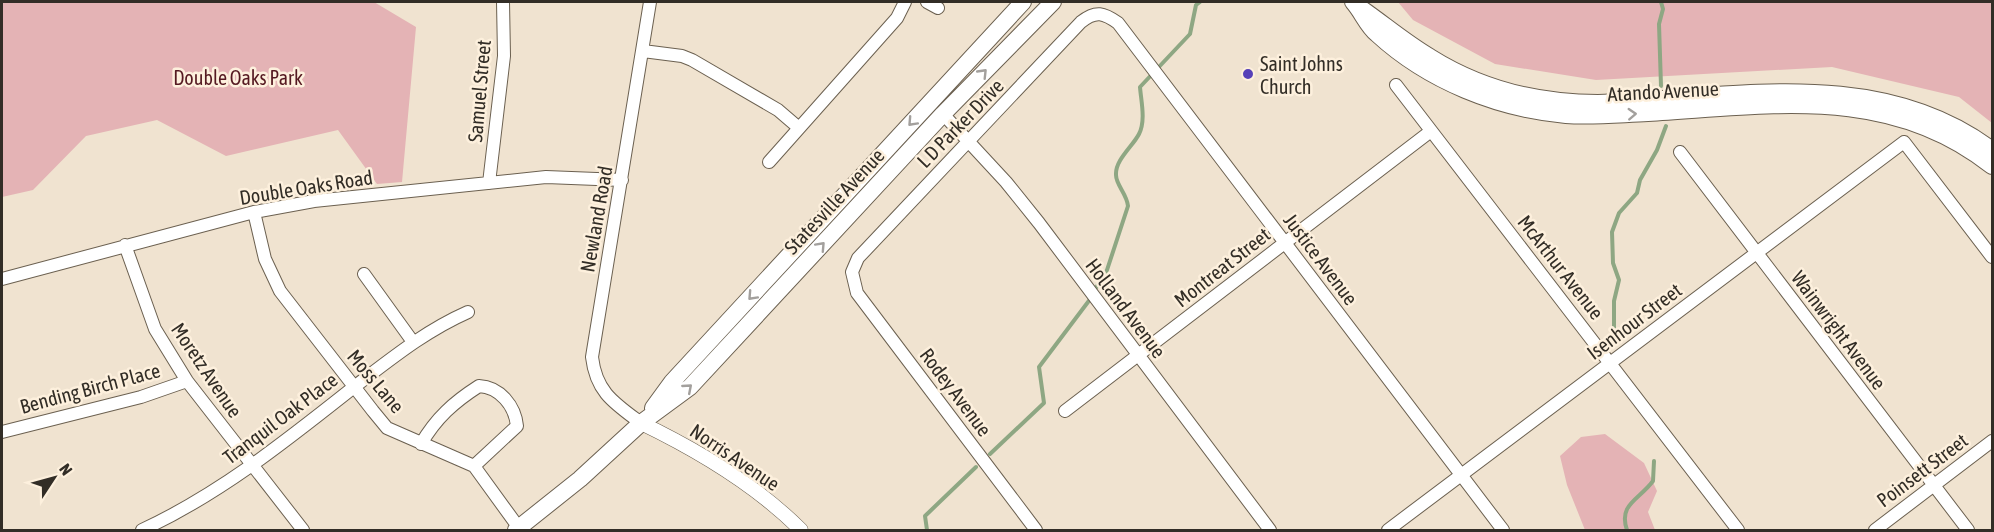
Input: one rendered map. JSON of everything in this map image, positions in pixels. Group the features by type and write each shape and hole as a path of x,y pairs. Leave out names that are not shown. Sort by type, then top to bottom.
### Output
{"main road":[{"name":"Statesville Avenue","path":"641,423 672,382 1023,2"},
{"name":"Statesville Avenue","path":"518,529 580,479 641,423 690,387 943,114 1053,2"},
{"name":"Atando Avenue","path":"1355,4 1438,63 1475,80 1513,93 1583,102 1800,92 1853,94 1881,99 1932,116 1962,130 1992,150"},
{"name":"Atando Avenue","path":"1355,4 1374,33 1421,67 1457,86 1510,105 1553,113 1598,115 1800,105 1851,107 1890,115 1927,127 1967,148 1992,166"}],"street":[{"name":"Samuel Street","path":"489,183 504,56 503,2"},
{"name":"Newland Road","path":"641,423 614,403 602,389 594,375 592,357 650,2"},
{"path":"769,162 897,18 905,2"},
{"name":"Justice Avenue","path":"1105,14 1118,23 1503,531"},
{"name":"L D Parker Drive","path":"852,272 858,258 1082,22 1090,15 1105,14"},
{"path":"643,51 682,56 692,60 778,110 799,128"},
{"name":"McArthur Avenue","path":"1396,85 1738,531"},
{"name":"Holland Avenue","path":"943,114 1039,223 1137,357 1270,531"},
{"name":"Montreat Street","path":"1065,411 1431,131"},
{"name":"Isenhour Street","path":"1388,531 1904,142 1992,257"},
{"name":"Wainwright Avenue","path":"1680,152 1968,531"},
{"name":"Double Oaks Road","path":"2,279 254,212 315,201 560,176 622,180"},
{"name":"Moss Lane","path":"254,212 265,259 280,291 387,428 474,466"},
{"name":"Moretz Avenue","path":"125,245 156,329 187,381 251,467 303,531"},
{"name":"Rodey Avenue","path":"852,272 857,293 1036,531"},
{"path":"364,274 413,342"},
{"name":"Tranquil Oak Place","path":"142,531 189,506 251,467 413,342 445,322 468,312"},
{"name":"Bending Birch Place","path":"2,432 141,397 187,381"},
{"path":"421,444 435,420 458,400 479,386 492,388 511,407 517,426 474,466 518,529"},
{"name":"Norris Avenue","path":"641,423 677,440 728,474 801,531"},
{"name":"Poinsett Street","path":"1875,531 1992,441"}],"green space":[{"name":"Double Oaks Park","path":"2,2 374,2 416,27 402,182 377,184 338,130 226,156 157,120 86,136 33,190 2,197"},
{"path":"1398,2 1992,2 1992,123 1959,97 1832,67 1596,80 1495,64 1413,20"},
{"path":"1605,434 1644,463 1657,491 1648,512 1655,530 1585,530 1567,485 1560,456 1581,437"}],"waterway":[{"path":"1094,291 1107,270 1128,206 1116,179 1116,169 1141,129 1140,87 1190,34 1196,5 1200,2"},
{"path":"1661,2 1663,9 1659,24 1661,86"},
{"path":"1614,334 1614,301 1619,280 1613,263 1612,232 1619,213 1637,193 1640,180 1657,150 1666,126"},
{"path":"990,454 1044,403 1039,367 1091,298"},
{"path":"1627,530 1625,514 1631,503 1653,481 1654,461"},
{"path":"927,530 925,516 976,467"}],"place":[{"name":"Saint Johns Church","path":"1248,74"}]}
